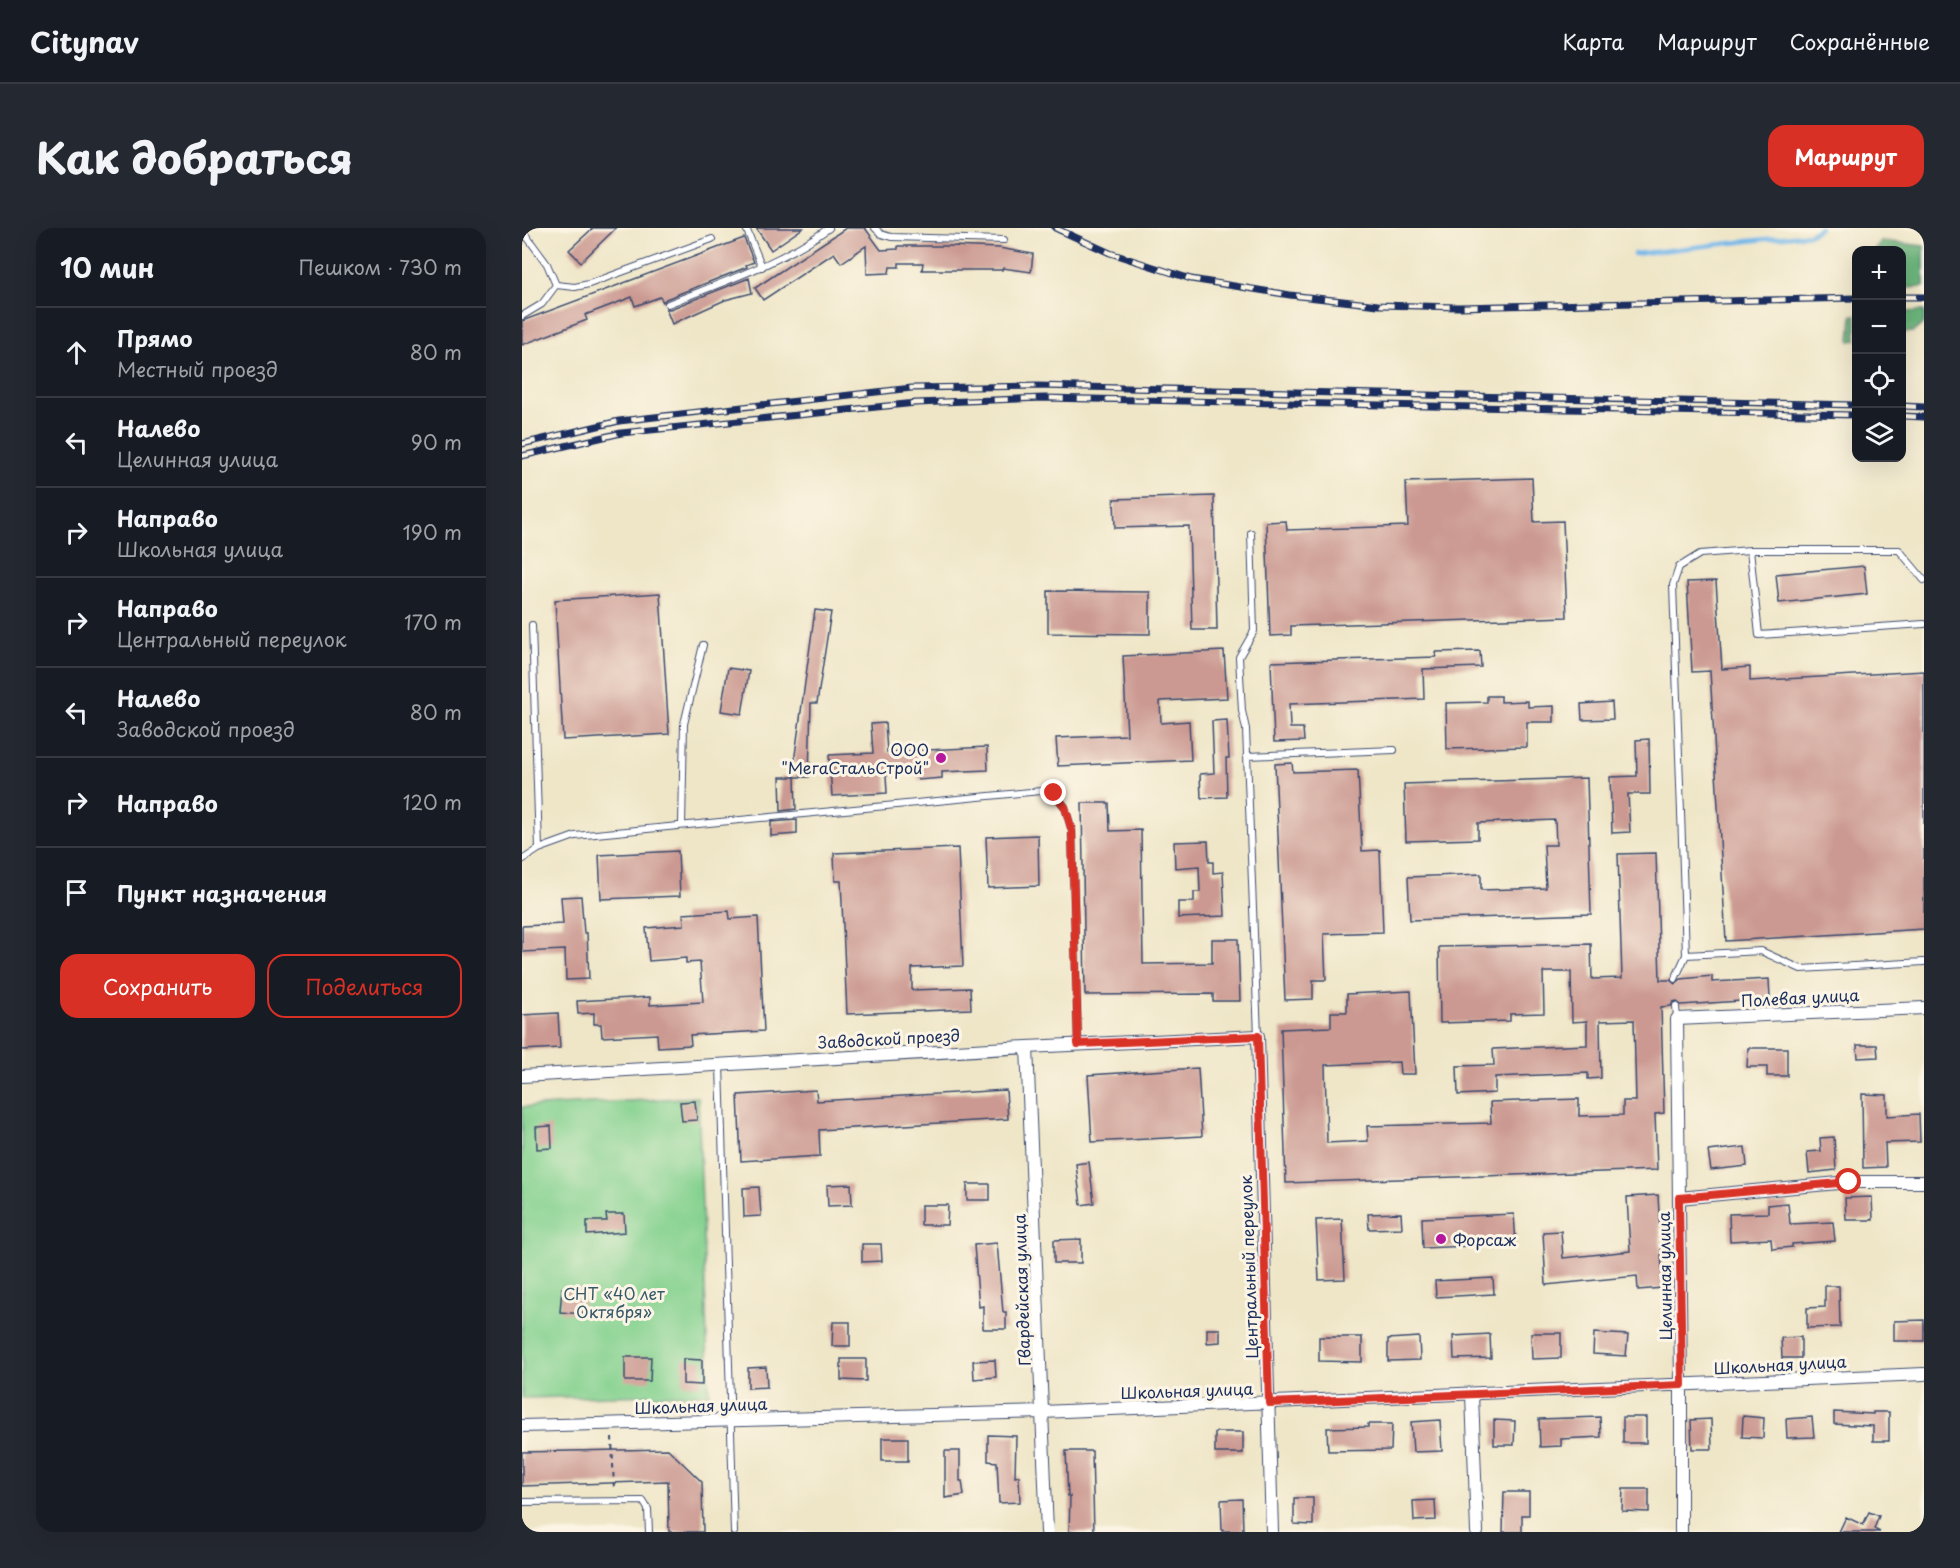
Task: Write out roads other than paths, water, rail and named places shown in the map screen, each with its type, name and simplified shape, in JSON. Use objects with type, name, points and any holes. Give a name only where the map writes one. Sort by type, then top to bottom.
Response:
[{"type":"street","name":"Полевая улица","points":[[1677,1019],[1924,1008]]},
{"type":"street","name":"Целинная улица","points":[[1677,1019],[1682,1385],[1681,1532]]},
{"type":"street","name":"Заводской проезд","points":[[522,1076],[1258,1036]]},
{"type":"street","name":"Центральный переулок","points":[[1258,1036],[1272,1532]]},
{"type":"street","name":"Гвардейская улица","points":[[1027,1047],[1047,1532]]},
{"type":"street","points":[[1679,1198],[1849,1182],[1924,1182]]},
{"type":"street","name":"Школьная улица","points":[[522,1426],[1042,1412],[1924,1374]]},
{"type":"street","points":[[1472,1395],[1477,1532]]},
{"type":"lane","points":[[746,228],[762,267]]},
{"type":"lane","points":[[668,304],[762,267],[829,228]]},
{"type":"lane","points":[[875,228],[881,234],[891,237],[1004,240]]},
{"type":"lane","points":[[522,230],[548,264],[556,285]]},
{"type":"lane","points":[[556,285],[575,287],[590,284],[712,239]]},
{"type":"lane","points":[[522,316],[542,304],[556,285]]},
{"type":"lane","points":[[1251,533],[1254,631],[1239,657],[1242,711],[1246,729],[1258,1036]]},
{"type":"lane","points":[[1750,550],[1759,635],[1924,624]]},
{"type":"lane","points":[[1675,979],[1686,955],[1672,585],[1679,567],[1700,554],[1750,550],[1899,550],[1924,580]]},
{"type":"lane","points":[[532,625],[539,849]]},
{"type":"lane","points":[[682,825],[684,724],[704,645]]},
{"type":"lane","points":[[1247,756],[1394,750]]},
{"type":"lane","points":[[522,860],[539,849],[575,836],[1041,791],[1054,793],[1065,807],[1072,831],[1078,1044]]},
{"type":"lane","points":[[1686,955],[1761,951],[1801,969],[1924,962]]},
{"type":"lane","points":[[1676,1006],[1677,1019]]},
{"type":"lane","points":[[720,1064],[734,1532]]},
{"type":"lane","points":[[522,1502],[643,1501],[648,1509],[649,1532]]},
{"type":"waterway","points":[[1634,254],[1810,234],[1820,228]]},
{"type":"railway","points":[[1055,228],[1110,253],[1191,279],[1290,295],[1378,305],[1459,307],[1852,298]]},
{"type":"railway","points":[[1906,297],[1924,297]]},
{"type":"railway","points":[[522,444],[619,421],[912,388],[1037,386],[1852,405]]},
{"type":"railway","points":[[522,456],[621,433],[916,403],[1044,398],[1852,415]]},
{"type":"railway","points":[[1906,406],[1924,407]]},
{"type":"railway","points":[[1906,416],[1924,417]]},
{"type":"place","name":"ООО \"МегаСтальСтрой\"","points":[[941,758]]},
{"type":"place","name":"Форсаж","points":[[1441,1239]]},
{"type":"park label","name":"СНТ «40 лет Октября»","points":[[614,1302]]}]
